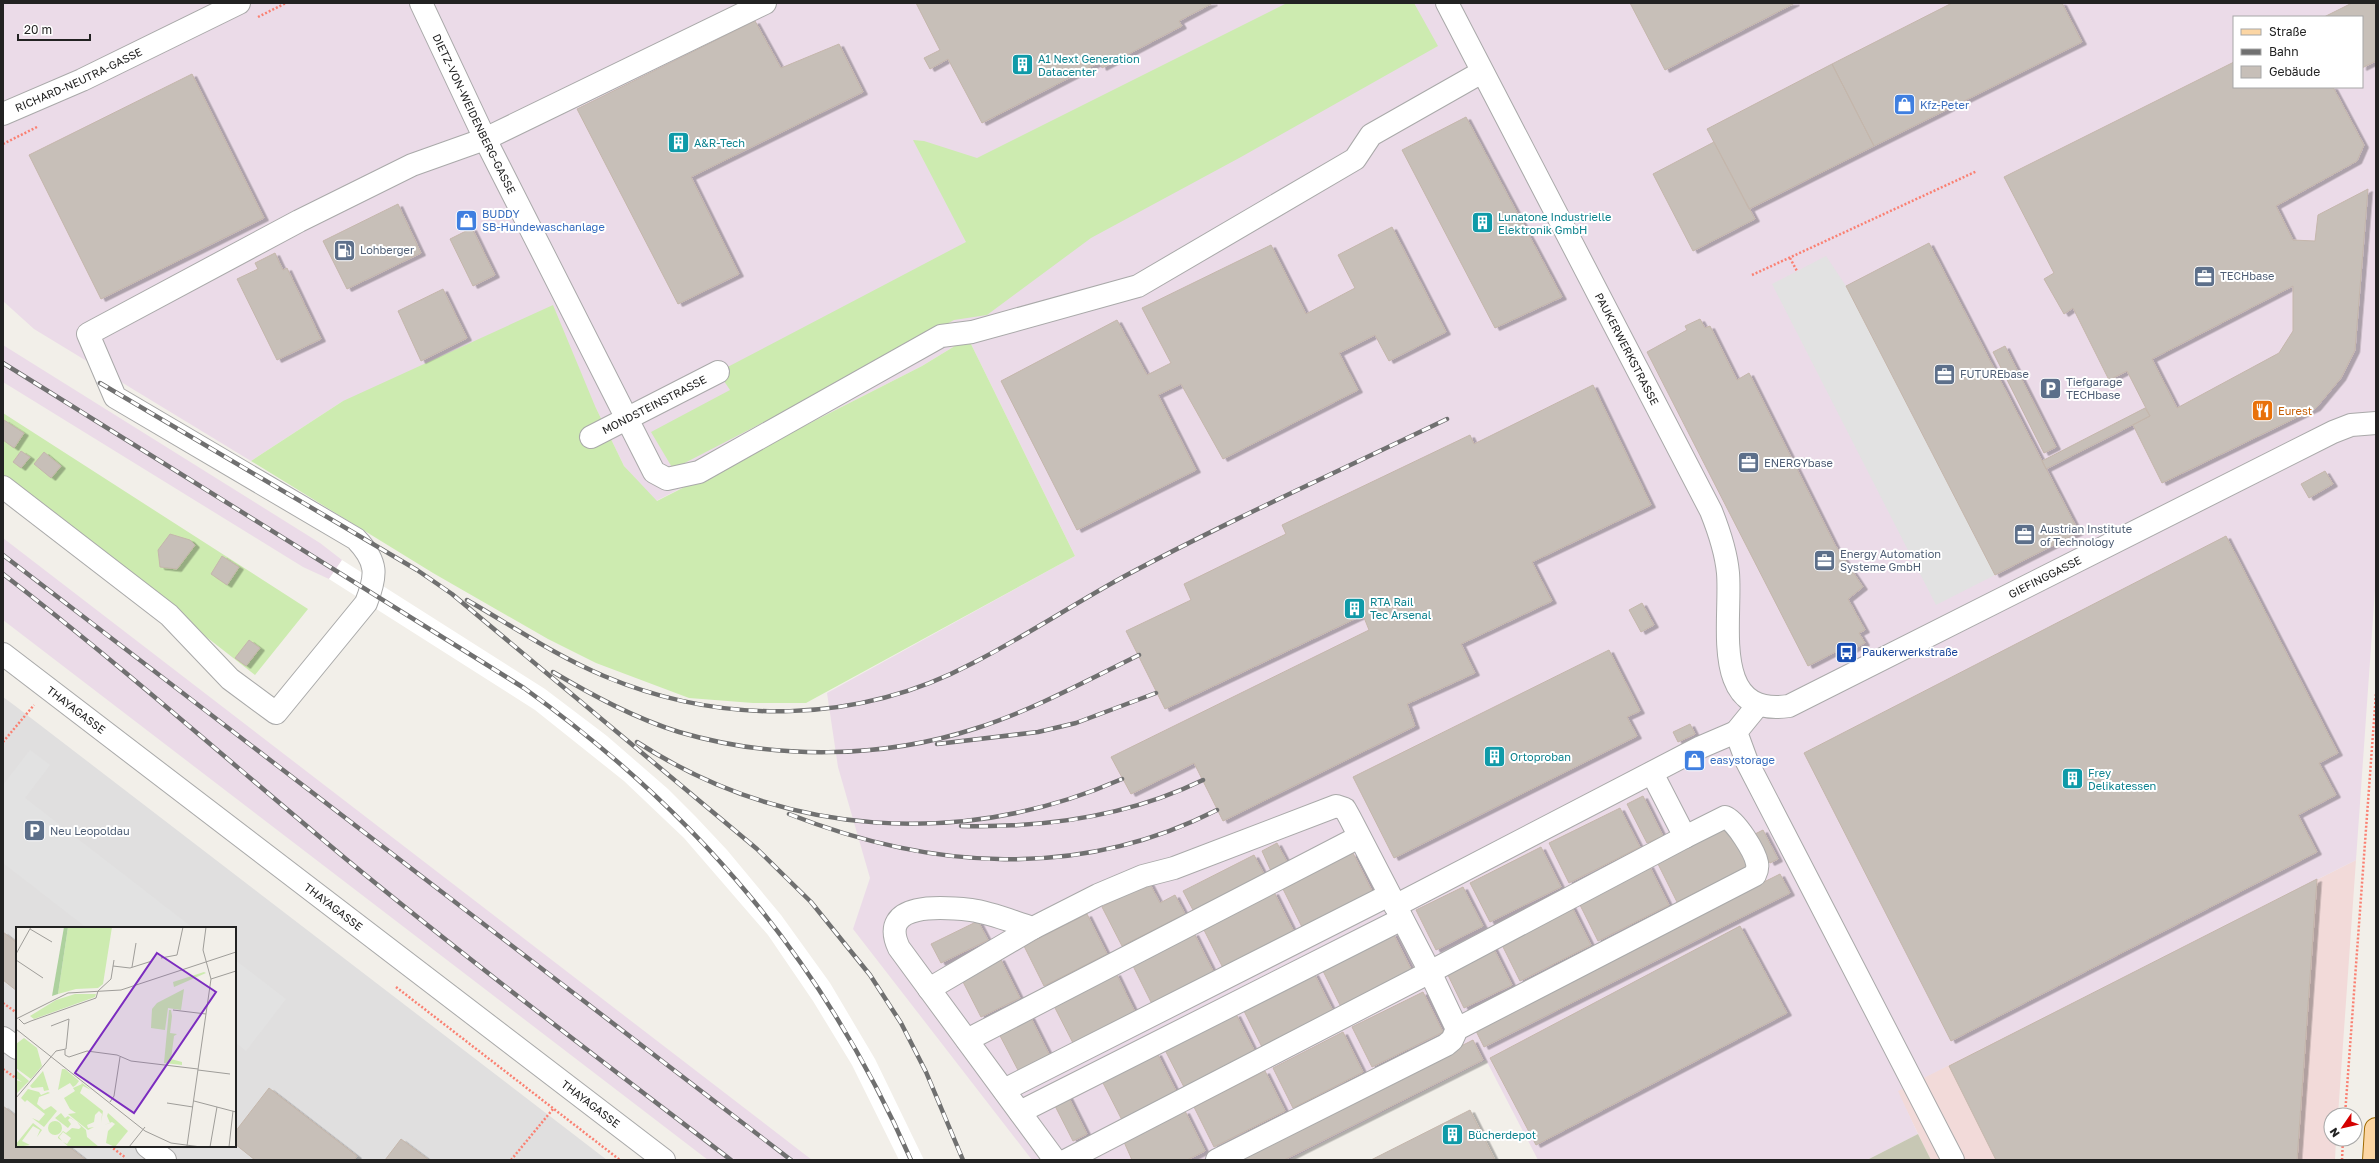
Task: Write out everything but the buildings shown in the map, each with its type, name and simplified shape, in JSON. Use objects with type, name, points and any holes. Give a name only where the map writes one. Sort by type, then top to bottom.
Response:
[{"type":"main road","points":[[2374,1160],[2376,1129]]},
{"type":"street","name":"RICHARD-NEUTRA-GASSE","points":[[3,114],[82,80],[239,3]]},
{"type":"street","name":"DIETZ-VON-WEIDENBERG-GASSE","points":[[421,3],[484,139],[628,417],[654,472],[667,479],[699,472],[940,336],[972,332],[1138,286],[1355,159],[1371,135],[1482,72]]},
{"type":"street","points":[[3,487],[169,615],[230,679],[276,713],[366,603],[375,581],[373,567],[366,550],[356,539],[115,397],[88,334],[299,221],[412,165],[484,139],[765,3]]},
{"type":"street","name":"PAUKERWERKSTRASSE","points":[[1447,3],[1711,511],[1726,554],[1728,573],[1728,644],[1732,672],[1741,692],[1758,705]]},
{"type":"street","name":"MONDSTEINSTRASSE","points":[[591,437],[718,372]]},
{"type":"street","name":"GIEFINGGASSE","points":[[1758,705],[1769,707],[1789,706],[2333,432],[2351,425],[2376,423]]},
{"type":"street","name":"THAYAGASSE","points":[[3,654],[664,1160]]},
{"type":"street","points":[[1020,1112],[1395,907],[1701,747],[1736,732],[1758,705]]},
{"type":"street","points":[[1736,732],[1747,762],[1953,1160]]},
{"type":"street","points":[[1652,773],[1685,837]]},
{"type":"street","points":[[929,989],[1033,928],[1098,895],[1143,876],[1174,868],[1324,808],[1336,806],[1344,809],[1430,972],[1457,1029]]},
{"type":"street","points":[[1067,1160],[1430,972],[1685,837],[1726,817],[1736,824],[1757,862],[1755,875],[1457,1029],[1452,1040],[1446,1045],[1217,1160]]},
{"type":"street","points":[[967,1040],[1359,837]]},
{"type":"street","points":[[1004,1090],[1395,907]]},
{"type":"street","points":[[1033,928],[972,910],[914,909],[902,914],[895,925],[893,935],[899,948],[1055,1160]]},
{"type":"street","points":[[3,1038],[16,1047]]},
{"type":"path","points":[[1752,275],[1977,171]]},
{"type":"path","points":[[1790,258],[1797,271]]},
{"type":"path","points":[[3,742],[47,688]]},
{"type":"path","points":[[2346,1107],[2376,693]]},
{"type":"path","points":[[3,1003],[16,1012]]},
{"type":"path","points":[[3,1069],[16,1078]]},
{"type":"path","points":[[511,1160],[553,1108]]},
{"type":"path","points":[[111,1147],[128,1160]]},
{"type":"path","points":[[2342,1160],[2343,1147]]},
{"type":"shaded area","points":[[3,3],[2376,3],[2376,576],[2356,860],[1898,1091],[1918,1134],[1867,1160],[1538,1160],[1486,1060],[1288,1160],[1032,1160],[853,929],[870,878],[838,767],[827,693],[1075,556],[968,338],[922,366],[656,501],[624,466],[595,406],[343,401],[251,461],[34,329],[3,301]]},
{"type":"shaded area","points":[[1826,256],[1846,286],[1995,575],[1936,605],[1772,284]]},
{"type":"shaded area","points":[[3,345],[320,543],[342,560],[329,579],[303,567],[3,382]]},
{"type":"shaded area","points":[[3,538],[812,1160],[708,1160],[3,620]]},
{"type":"shaded area","points":[[3,697],[14,705],[607,1160],[3,1160]]},
{"type":"shaded area","name":"Neu Leopoldau","points":[[30,750],[50,765],[25,798],[192,927],[86,927],[3,863],[3,785]]},
{"type":"shaded area","points":[[2356,860],[2339,1107],[2323,1107],[2323,1147],[2336,1147],[2335,1160],[1931,1160],[1897,1091]]},
{"type":"shaded area","points":[[236,961],[286,999],[246,1051],[236,1043]]},
{"type":"shaded area","points":[[1918,1134],[1931,1160],[1867,1160]]},
{"type":"green space","points":[[1287,3],[1414,3],[1438,46],[1241,157],[1091,238],[987,315],[954,320],[874,365],[673,469],[651,432],[730,390],[718,372],[966,242],[913,140],[924,141],[977,158]]},
{"type":"green space","points":[[553,305],[595,406],[624,466],[657,501],[922,366],[968,338],[1075,556],[806,703],[753,703],[689,698],[596,663],[548,639],[433,573],[251,461],[343,401]]},
{"type":"green space","points":[[3,413],[308,609],[255,675],[3,478]]},
{"type":"pier","points":[[342,560],[545,689],[607,736],[668,789],[696,817],[727,850],[781,915],[830,983],[875,1059],[924,1160],[899,1160],[852,1065],[813,1001],[768,935],[684,838],[624,781],[535,710],[329,579]]},
{"type":"railway","points":[[3,363],[524,688],[587,736],[646,787],[700,841],[750,897],[796,957],[838,1020],[877,1088],[911,1160]]},
{"type":"railway","points":[[100,383],[417,570],[452,594],[757,849],[811,902],[870,975],[901,1023],[926,1072],[963,1160]]},
{"type":"railway","points":[[467,600],[534,640],[586,668],[649,692],[696,704],[743,710],[790,711],[837,707],[884,698],[929,683],[973,663],[1011,643],[1123,577],[1163,556],[1243,516],[1447,419]]},
{"type":"railway","points":[[3,555],[791,1160]]},
{"type":"railway","points":[[3,574],[133,679],[393,898],[731,1160]]},
{"type":"railway","points":[[553,672],[614,705],[646,720],[679,732],[752,748],[828,752],[904,746],[977,728],[1039,704],[1139,655]]},
{"type":"railway","points":[[937,744],[1038,732],[1076,723],[1156,693]]},
{"type":"railway","points":[[637,742],[693,774],[752,798],[813,814],[874,822],[937,823],[999,816],[1061,801],[1122,779]]},
{"type":"railway","points":[[961,826],[1023,825],[1085,818],[1145,803],[1174,793],[1203,780]]},
{"type":"railway","points":[[789,814],[842,833],[896,847],[950,856],[1004,859],[1058,857],[1112,848],[1165,833],[1217,810]]},
{"type":"place","name":"A1 Next Generation Datacenter","points":[[1023,65]]},
{"type":"place","name":"Kfz-Peter","points":[[1905,105]]},
{"type":"place","name":"A&R-Tech","points":[[678,143]]},
{"type":"place","name":"BUDDY SB-Hundewaschanlage","points":[[466,220]]},
{"type":"place","name":"Lunatone Industrielle Elektronik GmbH","points":[[1482,223]]},
{"type":"place","name":"Lohberger","points":[[344,250]]},
{"type":"place","name":"TECHbase","points":[[2205,276]]},
{"type":"place","name":"FUTUREbase","points":[[1944,374]]},
{"type":"place","name":"Tiefgarage TECHbase","points":[[2050,388]]},
{"type":"place","name":"Eurest","points":[[2263,411]]},
{"type":"place","name":"ENERGYbase","points":[[1749,463]]},
{"type":"place","name":"Austrian Institute of Technology","points":[[2025,535]]},
{"type":"place","name":"Energy Automation Systeme GmbH","points":[[1824,560]]},
{"type":"place","name":"RTA Rail Tec Arsenal","points":[[1355,608]]},
{"type":"place","name":"Paukerwerkstraße","points":[[1847,652]]},
{"type":"place","name":"Ortoproban","points":[[1495,757]]},
{"type":"place","name":"easystorage","points":[[1695,760]]},
{"type":"place","name":"Frey Delikatessen","points":[[2072,779]]},
{"type":"place","name":"Neu Leopoldau","points":[[35,831]]},
{"type":"place","name":"Bücherdepot","points":[[1452,1135]]}]
